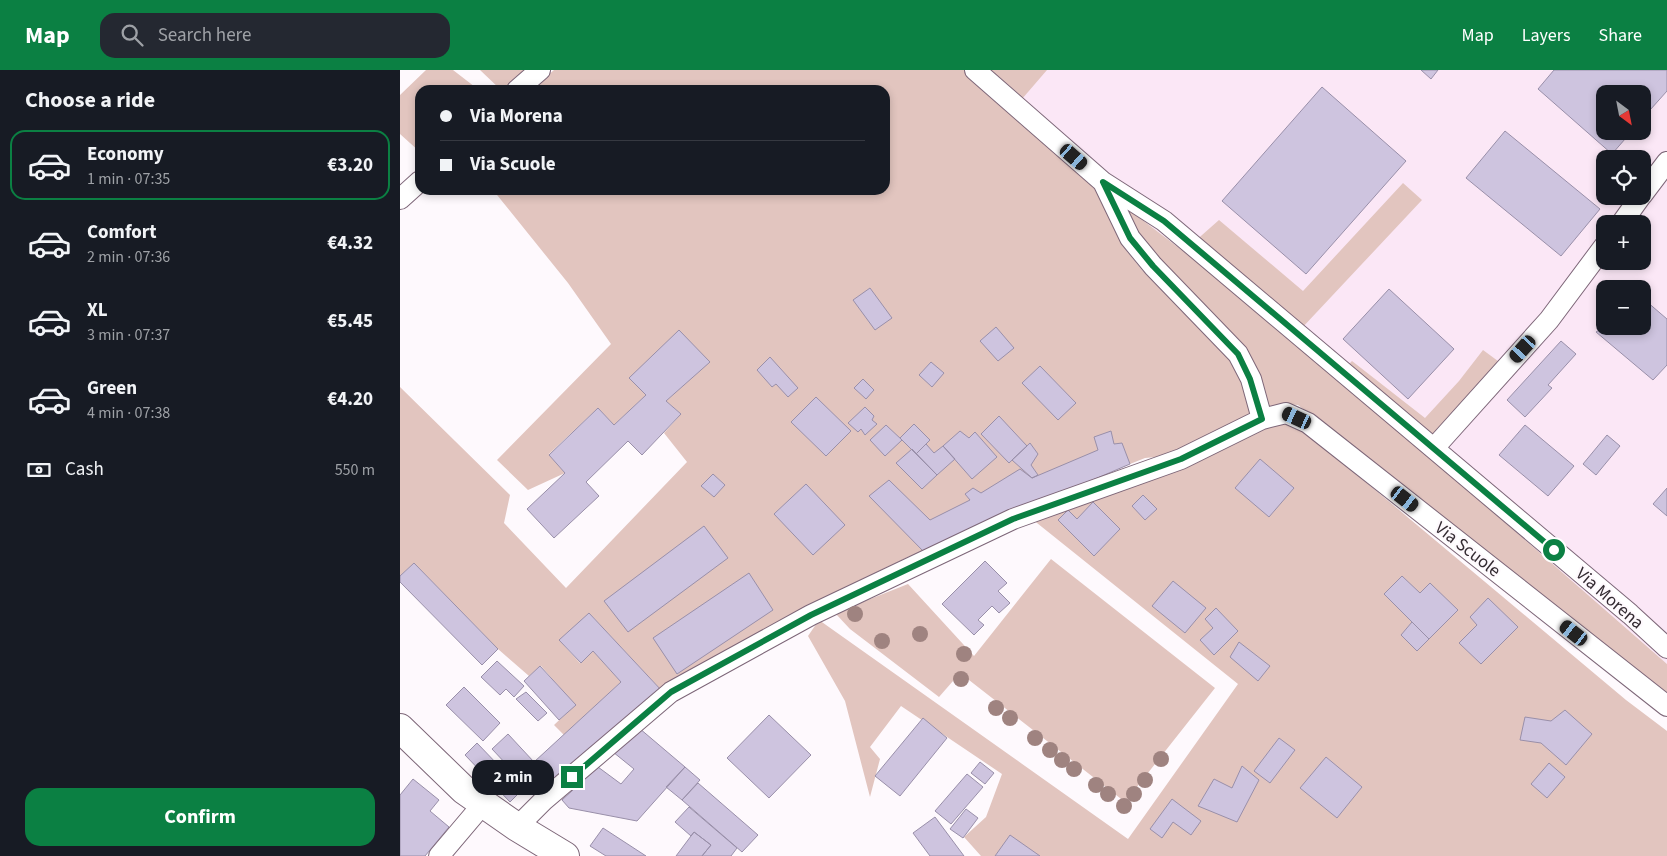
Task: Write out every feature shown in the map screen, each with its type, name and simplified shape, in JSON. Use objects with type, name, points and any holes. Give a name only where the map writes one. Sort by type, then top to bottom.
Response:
[{"type":"main road","points":[[400,728],[464,790],[517,827],[565,856]]},
{"type":"street","points":[[523,85],[540,70]]},
{"type":"street","name":"Via Morena","points":[[975,70],[1103,182],[1164,221],[1434,448],[1667,648]]},
{"type":"street","points":[[1651,183],[1667,162]]},
{"type":"street","points":[[1103,182],[1130,238],[1153,266],[1238,354],[1250,379],[1262,419]]},
{"type":"street","points":[[400,199],[415,185]]},
{"type":"street","points":[[1434,448],[1549,320],[1596,257]]},
{"type":"street","name":"Via Scuole","points":[[517,827],[543,801],[671,692],[811,615],[1013,519],[1181,459],[1262,419],[1286,412],[1308,423],[1667,706]]},
{"type":"street","points":[[439,856],[483,804]]},
{"type":"shaded area","points":[[426,70],[453,70],[472,85],[415,85],[415,148],[400,134],[400,95]]},
{"type":"shaded area","points":[[480,70],[528,70],[509,85],[496,85]]},
{"type":"shaded area","points":[[554,70],[964,70],[1101,189],[1112,222],[1126,250],[1142,270],[1228,358],[1245,383],[1251,415],[1167,456],[1145,458],[908,557],[823,598],[662,691],[589,613],[560,641],[580,663],[593,651],[621,682],[564,735],[554,725],[575,705],[541,666],[529,676],[498,649],[414,563],[400,576],[400,387],[510,495],[504,523],[566,588],[687,462],[664,433],[681,414],[666,401],[709,362],[630,378],[646,395],[614,425],[598,408],[549,454],[565,473],[528,490],[497,460],[611,344],[568,283],[497,195],[890,195],[890,85],[537,85]]},
{"type":"shaded area","points":[[965,70],[1667,70],[1667,664],[1271,318],[1102,189]]},
{"type":"shaded area","points":[[989,70],[1047,70],[1022,99]]},
{"type":"shaded area","points":[[1403,183],[1422,200],[1301,329],[1193,243],[1219,220],[1303,291]]},
{"type":"shaded area","points":[[1115,199],[1272,319],[1667,664],[1667,700],[1298,405],[1286,404],[1265,408],[1248,360],[1152,260]]},
{"type":"shaded area","points":[[1483,350],[1502,364],[1433,442],[1345,368],[1352,361],[1425,418],[1459,381]]},
{"type":"shaded area","points":[[1294,422],[1626,700],[1667,731],[1667,856],[981,856],[964,837],[986,817],[1002,774],[901,706],[870,747],[880,759],[870,797],[845,701],[808,636],[819,620],[1128,839],[1238,684],[1032,519],[1257,425]]},
{"type":"shaded area","points":[[1051,559],[1215,688],[1125,802],[960,673],[939,697],[850,629],[835,613],[908,584],[974,656]]},
{"type":"building","points":[[1421,70],[1438,70],[1431,79]]},
{"type":"building","points":[[1554,70],[1667,70],[1667,91],[1651,109],[1651,85],[1596,85],[1596,140],[1538,89]]},
{"type":"building","points":[[1322,87],[1406,161],[1306,274],[1222,201]]},
{"type":"building","points":[[1505,131],[1600,209],[1561,256],[1466,178]]},
{"type":"building","points":[[1596,140],[1624,140],[1615,150],[1607,150]]},
{"type":"building","points":[[870,288],[892,318],[875,330],[853,300]]},
{"type":"building","points":[[1389,289],[1454,349],[1408,399],[1343,339]]},
{"type":"building","points":[[1651,305],[1667,319],[1667,365],[1653,380],[1600,335],[1651,335]]},
{"type":"building","points":[[996,327],[1014,348],[998,361],[980,341]]},
{"type":"building","points":[[679,330],[710,362],[666,401],[681,414],[642,455],[628,441],[586,482],[599,496],[554,538],[527,509],[565,473],[549,455],[598,408],[614,425],[646,395],[629,378]]},
{"type":"building","points":[[1561,341],[1576,354],[1548,385],[1552,388],[1525,417],[1507,400]]},
{"type":"building","points":[[770,357],[798,388],[788,397],[776,384],[772,387],[757,370]]},
{"type":"building","points":[[931,362],[944,373],[932,387],[919,375]]},
{"type":"building","points":[[1040,366],[1076,403],[1058,420],[1022,383]]},
{"type":"building","points":[[863,379],[874,390],[866,399],[854,388]]},
{"type":"building","points":[[816,397],[851,431],[826,456],[791,422]]},
{"type":"building","points":[[865,407],[874,416],[872,420],[877,424],[865,435],[861,429],[858,432],[848,423]]},
{"type":"building","points":[[999,416],[1027,446],[1009,463],[981,434]]},
{"type":"building","points":[[914,424],[930,440],[916,454],[900,438]]},
{"type":"building","points":[[886,425],[902,440],[885,456],[870,440]]},
{"type":"building","points":[[1525,425],[1574,466],[1548,496],[1499,455]]},
{"type":"building","points":[[960,431],[969,438],[975,432],[997,457],[972,479],[943,446]]},
{"type":"building","points":[[1111,431],[1114,444],[1122,443],[1130,464],[924,552],[869,496],[889,480],[930,520],[970,500],[965,494],[973,488],[981,493],[1020,469],[1032,478],[1098,450],[1094,437]]},
{"type":"building","points":[[1607,435],[1620,446],[1596,475],[1583,464]]},
{"type":"building","points":[[1030,443],[1038,454],[1031,465],[1038,475],[1032,478],[1012,460]]},
{"type":"building","points":[[926,444],[934,453],[943,446],[955,459],[937,475],[916,454]]},
{"type":"building","points":[[912,449],[937,475],[922,489],[896,463]]},
{"type":"building","points":[[1260,459],[1294,488],[1269,517],[1235,488]]},
{"type":"building","points":[[713,474],[725,485],[714,497],[701,486]]},
{"type":"building","points":[[806,484],[845,525],[813,555],[774,514]]},
{"type":"building","points":[[1667,488],[1667,516],[1653,504]]},
{"type":"building","points":[[1143,495],[1157,509],[1145,520],[1132,506]]},
{"type":"building","points":[[1093,502],[1120,529],[1094,556],[1058,520],[1068,510],[1077,519]]},
{"type":"building","points":[[704,526],[728,558],[628,632],[604,601]]},
{"type":"building","points":[[985,561],[1007,583],[998,591],[1010,603],[999,613],[992,606],[978,620],[984,625],[974,635],[942,604]]},
{"type":"building","points":[[414,563],[498,649],[482,665],[400,582],[400,576]]},
{"type":"building","points":[[749,573],[773,610],[677,674],[653,638]]},
{"type":"building","points":[[1402,576],[1420,593],[1430,583],[1458,610],[1429,639],[1384,594]]},
{"type":"building","points":[[1173,581],[1206,608],[1185,633],[1152,606]]},
{"type":"building","points":[[1488,598],[1518,627],[1481,664],[1459,643],[1477,625],[1470,617]]},
{"type":"building","points":[[1216,608],[1238,631],[1214,655],[1200,640],[1213,628],[1205,619]]},
{"type":"building","points":[[589,613],[662,691],[539,799],[492,749],[508,734],[534,762],[621,682],[593,651],[581,663],[559,640]]},
{"type":"building","points":[[1412,622],[1429,639],[1417,651],[1401,635]]},
{"type":"building","points":[[1239,642],[1270,666],[1258,681],[1230,657]]},
{"type":"building","points":[[497,661],[524,686],[514,697],[506,689],[500,695],[481,677]]},
{"type":"building","points":[[540,666],[576,705],[559,720],[524,681]]},
{"type":"building","points":[[464,687],[500,723],[483,741],[446,705]]},
{"type":"building","points":[[526,692],[547,713],[538,721],[516,699]]},
{"type":"building","points":[[1565,710],[1592,734],[1566,765],[1541,743],[1520,740],[1525,717],[1551,721]]},
{"type":"building","points":[[769,715],[811,755],[769,798],[727,758]]},
{"type":"building","points":[[923,718],[947,738],[900,796],[875,776]]},
{"type":"building","points":[[639,728],[685,767],[637,821],[569,808],[562,800],[598,767],[621,784],[634,769],[613,752]]},
{"type":"building","points":[[1279,738],[1295,750],[1270,783],[1254,771]]},
{"type":"building","points":[[477,743],[522,790],[510,802],[465,755]]},
{"type":"building","points":[[1326,757],[1362,787],[1337,818],[1300,788]]},
{"type":"building","points":[[980,762],[994,773],[985,784],[971,773]]},
{"type":"building","points":[[1549,763],[1565,777],[1547,798],[1531,784]]},
{"type":"building","points":[[1242,766],[1259,780],[1237,822],[1198,806],[1214,779],[1232,788]]},
{"type":"building","points":[[685,767],[700,780],[682,800],[666,787]]},
{"type":"building","points":[[967,774],[983,787],[951,824],[935,811]]},
{"type":"building","points":[[413,779],[439,800],[430,811],[449,827],[425,856],[400,856],[400,795]]},
{"type":"building","points":[[698,783],[758,835],[742,852],[682,800]]},
{"type":"building","points":[[1172,799],[1201,821],[1191,835],[1173,822],[1162,838],[1150,829]]},
{"type":"building","points":[[689,807],[737,848],[731,856],[702,856],[711,845],[694,832],[691,836],[675,822]]},
{"type":"building","points":[[966,809],[978,818],[963,838],[950,829]]},
{"type":"building","points":[[935,817],[964,856],[930,856],[913,833]]},
{"type":"building","points":[[603,828],[646,856],[606,856],[590,846]]},
{"type":"building","points":[[694,832],[711,845],[702,856],[676,856]]},
{"type":"building","points":[[1010,835],[1040,856],[995,856]]},
{"type":"route","points":[[572,777],[671,692],[811,615],[1013,519],[1181,459],[1262,419],[1250,379],[1238,354],[1153,266],[1130,238],[1103,182],[1164,221],[1554,550]]}]
